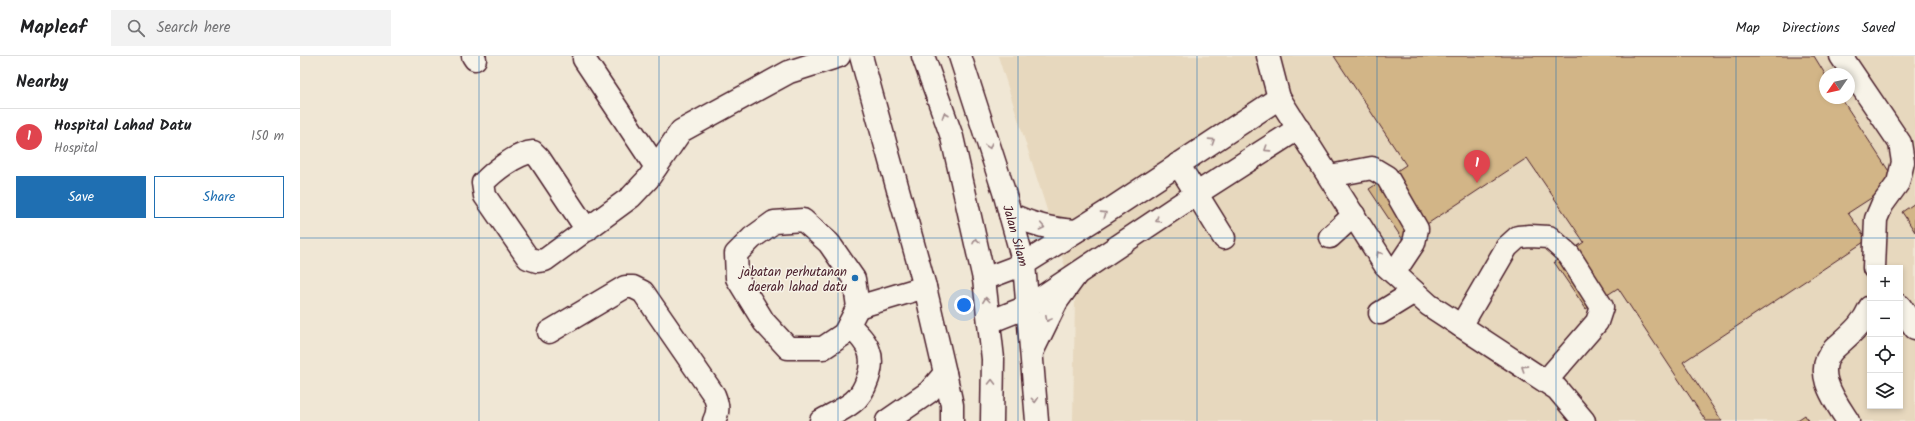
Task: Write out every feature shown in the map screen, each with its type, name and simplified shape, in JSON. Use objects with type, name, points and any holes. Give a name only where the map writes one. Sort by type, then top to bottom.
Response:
[{"type":"main road","points":[[587,230],[539,158],[533,152],[525,152],[492,174],[483,183],[485,196],[528,258],[537,261],[546,260],[587,230],[631,197],[648,179],[681,131],[789,72],[839,56]]},
{"type":"main road","points":[[861,56],[924,287],[952,405],[952,421]]},
{"type":"main road","points":[[924,56],[952,136],[984,279],[993,359],[992,421]]},
{"type":"main road","name":"Jalan Silam","points":[[960,56],[1010,214],[1024,264],[1037,421]]},
{"type":"main road","points":[[1268,56],[1279,98],[1300,128],[1386,265],[1429,305],[1557,389],[1584,421]]},
{"type":"main road","points":[[1841,56],[1900,143],[1903,162],[1898,183],[1882,205],[1876,219],[1874,265]]},
{"type":"main road","points":[[584,59],[656,167]]},
{"type":"main road","points":[[984,279],[1024,264],[1279,98]]},
{"type":"main road","points":[[989,322],[1027,307],[1196,194],[1300,128]]},
{"type":"main road","points":[[1178,164],[1224,238]]},
{"type":"main road","points":[[1330,176],[1372,168],[1387,177],[1417,229],[1414,243],[1394,273]]},
{"type":"main road","points":[[1010,214],[1032,224],[1057,230],[1076,231]]},
{"type":"main road","points":[[1330,237],[1354,215]]},
{"type":"main road","points":[[821,421],[854,402],[866,386],[869,371],[870,352],[861,338],[853,316],[854,279],[829,242],[803,220],[774,222],[752,238],[736,254],[737,278],[764,322],[788,348],[823,348],[844,334],[853,316],[924,287]]},
{"type":"main road","points":[[1461,326],[1507,247],[1518,237],[1549,237],[1569,255],[1602,307],[1597,322],[1546,382]]},
{"type":"main road","points":[[1032,352],[1058,301],[1076,275]]},
{"type":"main road","points":[[549,332],[613,292],[625,287],[634,287],[643,292],[714,395],[718,405],[718,414],[714,421]]},
{"type":"main road","points":[[1380,313],[1414,292]]},
{"type":"main road","points":[[1903,310],[1915,328]]},
{"type":"main road","points":[[1848,421],[1835,401],[1826,382],[1824,365],[1833,350],[1856,331],[1867,314]]},
{"type":"main road","points":[[887,421],[929,392],[945,373]]},
{"type":"shaded area","points":[[998,56],[1915,56],[1915,421],[1073,421],[1075,298]]},
{"type":"building","points":[[1334,56],[1814,56],[1821,68],[1819,68],[1819,104],[1845,104],[1896,182],[1848,213],[1867,240],[1683,362],[1722,421],[1706,421],[1618,288],[1586,309],[1554,262],[1584,242],[1527,158],[1403,240],[1369,189],[1406,165]]},
{"type":"building","points":[[1915,203],[1915,232],[1902,212]]},
{"type":"building","points":[[1805,415],[1808,421],[1796,421]]},
{"type":"place","name":"Hospital Lahad Datu","points":[[1477,183]]},
{"type":"place","name":"jabatan perhutanan daerah lahad datu","points":[[855,278]]}]
